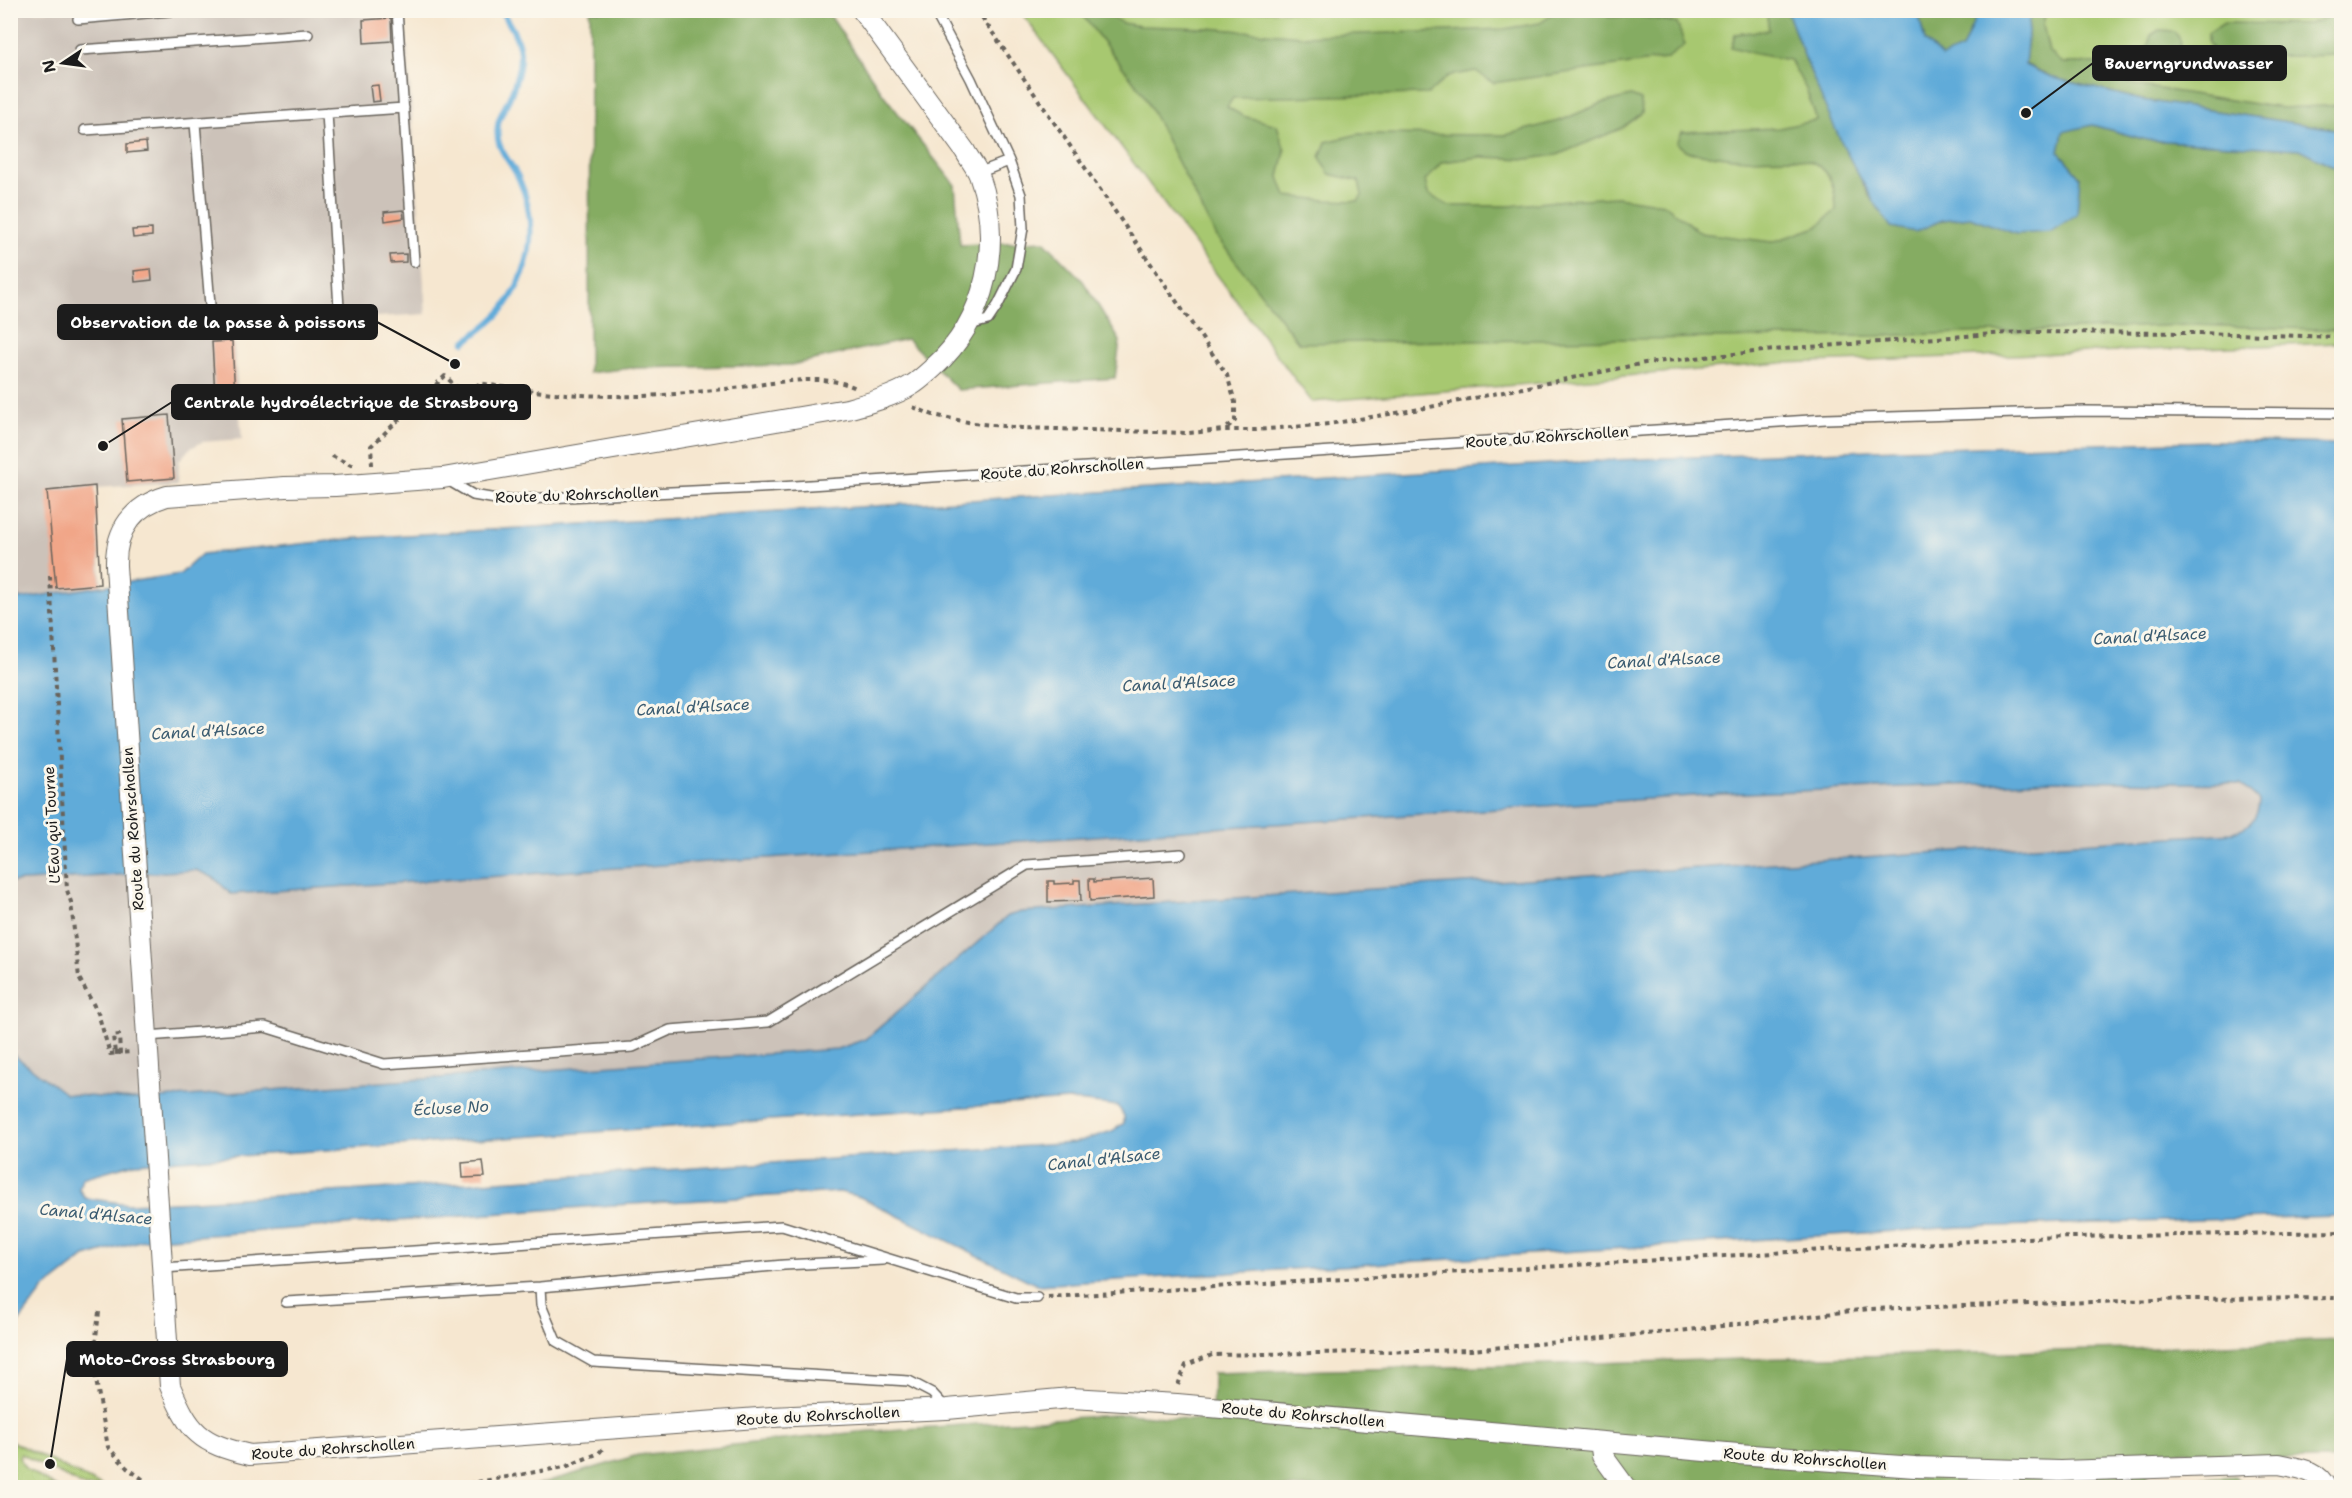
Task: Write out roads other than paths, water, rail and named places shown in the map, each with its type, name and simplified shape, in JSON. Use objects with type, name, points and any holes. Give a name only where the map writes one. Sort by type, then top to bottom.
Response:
[{"type":"street","points":[[444,478],[847,409],[895,394],[914,384],[944,358],[969,325],[985,284],[991,242],[988,209],[978,173],[862,10]]},
{"type":"street","name":"Route du Rohrschollen","points":[[444,478],[370,476],[335,486],[180,494],[152,501],[140,508],[122,530],[117,543],[116,566],[170,1386],[182,1414],[198,1436],[219,1448],[250,1455],[772,1417],[947,1409],[1071,1398],[1177,1404],[1738,1454],[1915,1467],[2060,1471],[2279,1464],[2310,1471],[2324,1482],[2326,1488]]},
{"type":"street","points":[[1600,1442],[1602,1455],[1626,1488]]},
{"type":"lane","points":[[78,18],[181,10]]},
{"type":"lane","points":[[397,10],[414,262]]},
{"type":"lane","points":[[934,10],[971,78],[1009,161],[1021,195],[1023,228],[1016,268],[999,305],[988,320],[969,325]]},
{"type":"lane","points":[[80,50],[308,34]]},
{"type":"lane","points":[[86,130],[404,108]]},
{"type":"lane","points":[[327,113],[339,308]]},
{"type":"lane","points":[[195,123],[211,317]]},
{"type":"lane","points":[[978,173],[1009,161]]},
{"type":"lane","name":"Route du Rohrschollen","points":[[444,478],[473,495],[501,500],[779,487],[1826,419],[2085,411],[2342,413]]},
{"type":"lane","points":[[147,1036],[265,1027],[384,1065],[633,1047],[670,1030],[768,1022],[1027,865],[1181,854]]},
{"type":"lane","points":[[162,1268],[782,1226],[1016,1298],[1037,1298]]},
{"type":"lane","points":[[286,1302],[540,1287],[784,1265],[891,1260]]},
{"type":"lane","points":[[540,1287],[541,1305],[555,1341],[593,1362],[909,1381],[932,1393],[947,1409]]},
{"type":"water","points":[[1787,11],[1918,11],[1925,41],[1942,57],[1962,49],[1977,11],[2030,11],[2025,65],[2054,78],[2142,100],[2341,130],[2341,173],[2333,166],[2299,149],[2147,140],[2092,125],[2063,132],[2059,152],[2080,177],[2077,214],[2050,232],[2016,234],[1970,217],[1942,220],[1915,232],[1891,227],[1845,150]]},
{"type":"water","points":[[2218,441],[2341,444],[2341,1216],[1961,1227],[1037,1285],[860,1197],[840,1192],[598,1206],[143,1240],[85,1257],[44,1289],[11,1332],[10,1052],[65,1094],[133,1100],[837,1049],[866,1039],[1008,916],[1021,912],[2232,833],[2252,822],[2257,813],[2259,801],[2241,784],[2057,781],[1722,794],[231,894],[214,878],[196,870],[11,882],[11,595],[18,595],[19,599],[180,574],[202,554],[359,538],[1613,460],[1898,449]],"holes":[[[1069,1100],[1118,1106],[1124,1116],[1124,1123],[1112,1131],[1074,1143],[194,1201],[128,1204],[85,1198],[79,1189],[82,1178],[135,1163]]]},
{"type":"waterway","points":[[465,342],[506,305],[522,275],[530,244],[529,211],[525,195],[498,141],[498,125],[514,86],[520,63],[520,53],[514,32],[500,10]]},
{"type":"place","name":"Bauerngrundwasser","points":[[2026,113]]},
{"type":"place","name":"Observation de la passe à poissons","points":[[455,364]]},
{"type":"place","name":"Centrale hydroélectrique de Strasbourg","points":[[103,446]]},
{"type":"place","name":"Moto-Cross Strasbourg","points":[[50,1464]]},
{"type":"water label","name":"Canal d'Alsace","points":[[2150,636]]},
{"type":"water label","name":"Canal d'Alsace","points":[[1664,660]]},
{"type":"water label","name":"Canal d'Alsace","points":[[1179,683]]},
{"type":"water label","name":"Canal d'Alsace","points":[[693,707]]},
{"type":"water label","name":"Canal d'Alsace","points":[[208,731]]},
{"type":"water label","name":"Écluse No","points":[[451,1108]]},
{"type":"water label","name":"Canal d'Alsace","points":[[1104,1159]]},
{"type":"water label","name":"Canal d'Alsace","points":[[96,1214]]}]
